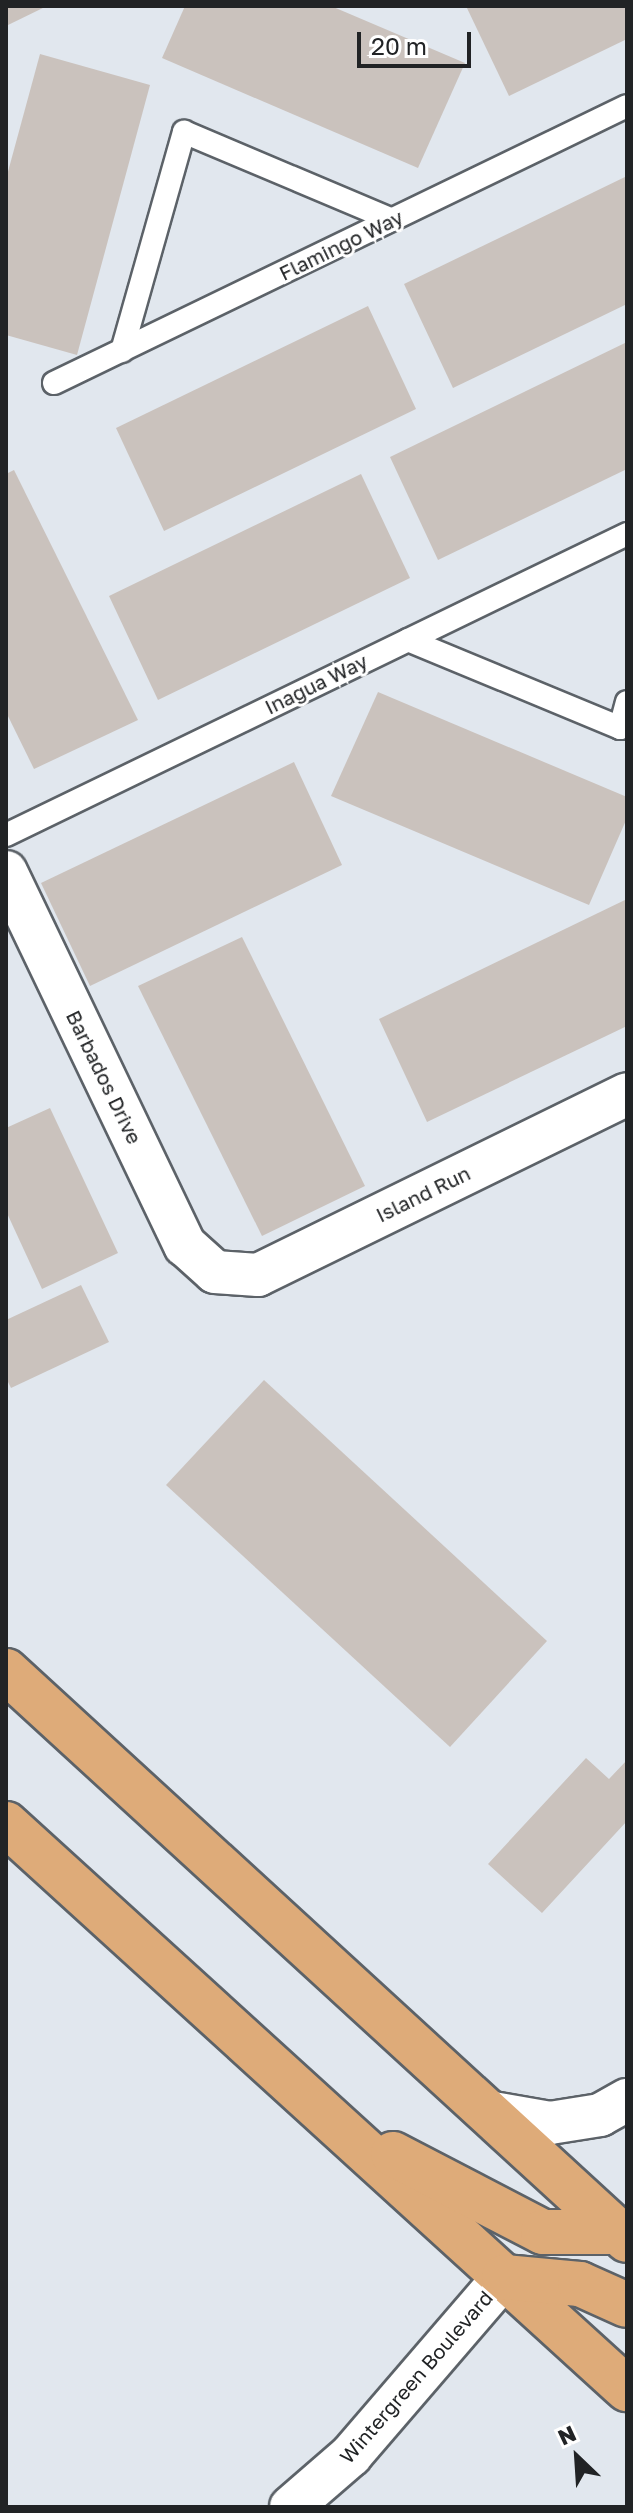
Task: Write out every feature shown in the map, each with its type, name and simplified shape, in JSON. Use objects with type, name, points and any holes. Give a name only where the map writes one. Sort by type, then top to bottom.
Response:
[{"type":"main road","points":[[6,1671],[487,2112],[624,2231]]},
{"type":"main road","points":[[6,1824],[627,2389]]},
{"type":"main road","points":[[337,2125],[543,2232],[624,2231]]},
{"type":"main road","points":[[504,2277],[580,2284],[627,2305]]},
{"type":"street","name":"Barbados Drive","points":[[6,872],[185,1245],[215,1272]]},
{"type":"street","name":"Island Run","points":[[215,1272],[258,1275],[627,1094]]},
{"type":"street","points":[[487,2112],[550,2123],[600,2115],[627,2100]]},
{"type":"street","name":"Wintergreen Boulevard","points":[[291,2507],[351,2455],[504,2277]]},
{"type":"lane","name":"Flamingo Way","points":[[54,383],[627,106]]},
{"type":"lane","points":[[122,351],[184,132],[392,220]]},
{"type":"lane","name":"Inagua Way","points":[[6,835],[627,534]]},
{"type":"lane","points":[[408,640],[620,728],[627,702]]},
{"type":"building","points":[[6,6],[47,6],[6,26]]},
{"type":"building","points":[[185,6],[331,6],[465,63],[418,168],[162,58]]},
{"type":"building","points":[[466,6],[627,6],[627,39],[509,96]]},
{"type":"building","points":[[40,54],[150,85],[77,355],[6,335],[6,179]]},
{"type":"building","points":[[627,176],[627,304],[453,388],[404,284]]},
{"type":"building","points":[[368,306],[416,409],[164,531],[116,428]]},
{"type":"building","points":[[627,342],[627,469],[438,560],[390,457]]},
{"type":"building","points":[[14,470],[138,720],[34,769],[6,712],[6,474]]},
{"type":"building","points":[[361,474],[410,578],[158,700],[109,596]]},
{"type":"building","points":[[378,692],[627,797],[627,818],[589,905],[331,796]]},
{"type":"building","points":[[294,762],[342,865],[90,986],[41,883]]},
{"type":"building","points":[[627,899],[627,1026],[427,1122],[379,1019]]},
{"type":"building","points":[[242,937],[365,1186],[262,1236],[138,986]]},
{"type":"building","points":[[50,1108],[118,1253],[42,1289],[6,1211],[6,1128]]},
{"type":"building","points":[[81,1285],[109,1342],[11,1388],[6,1378],[6,1320]]},
{"type":"building","points":[[264,1380],[547,1641],[450,1747],[166,1485]]},
{"type":"building","points":[[586,1758],[609,1779],[627,1760],[627,1821],[542,1913],[488,1864]]}]
